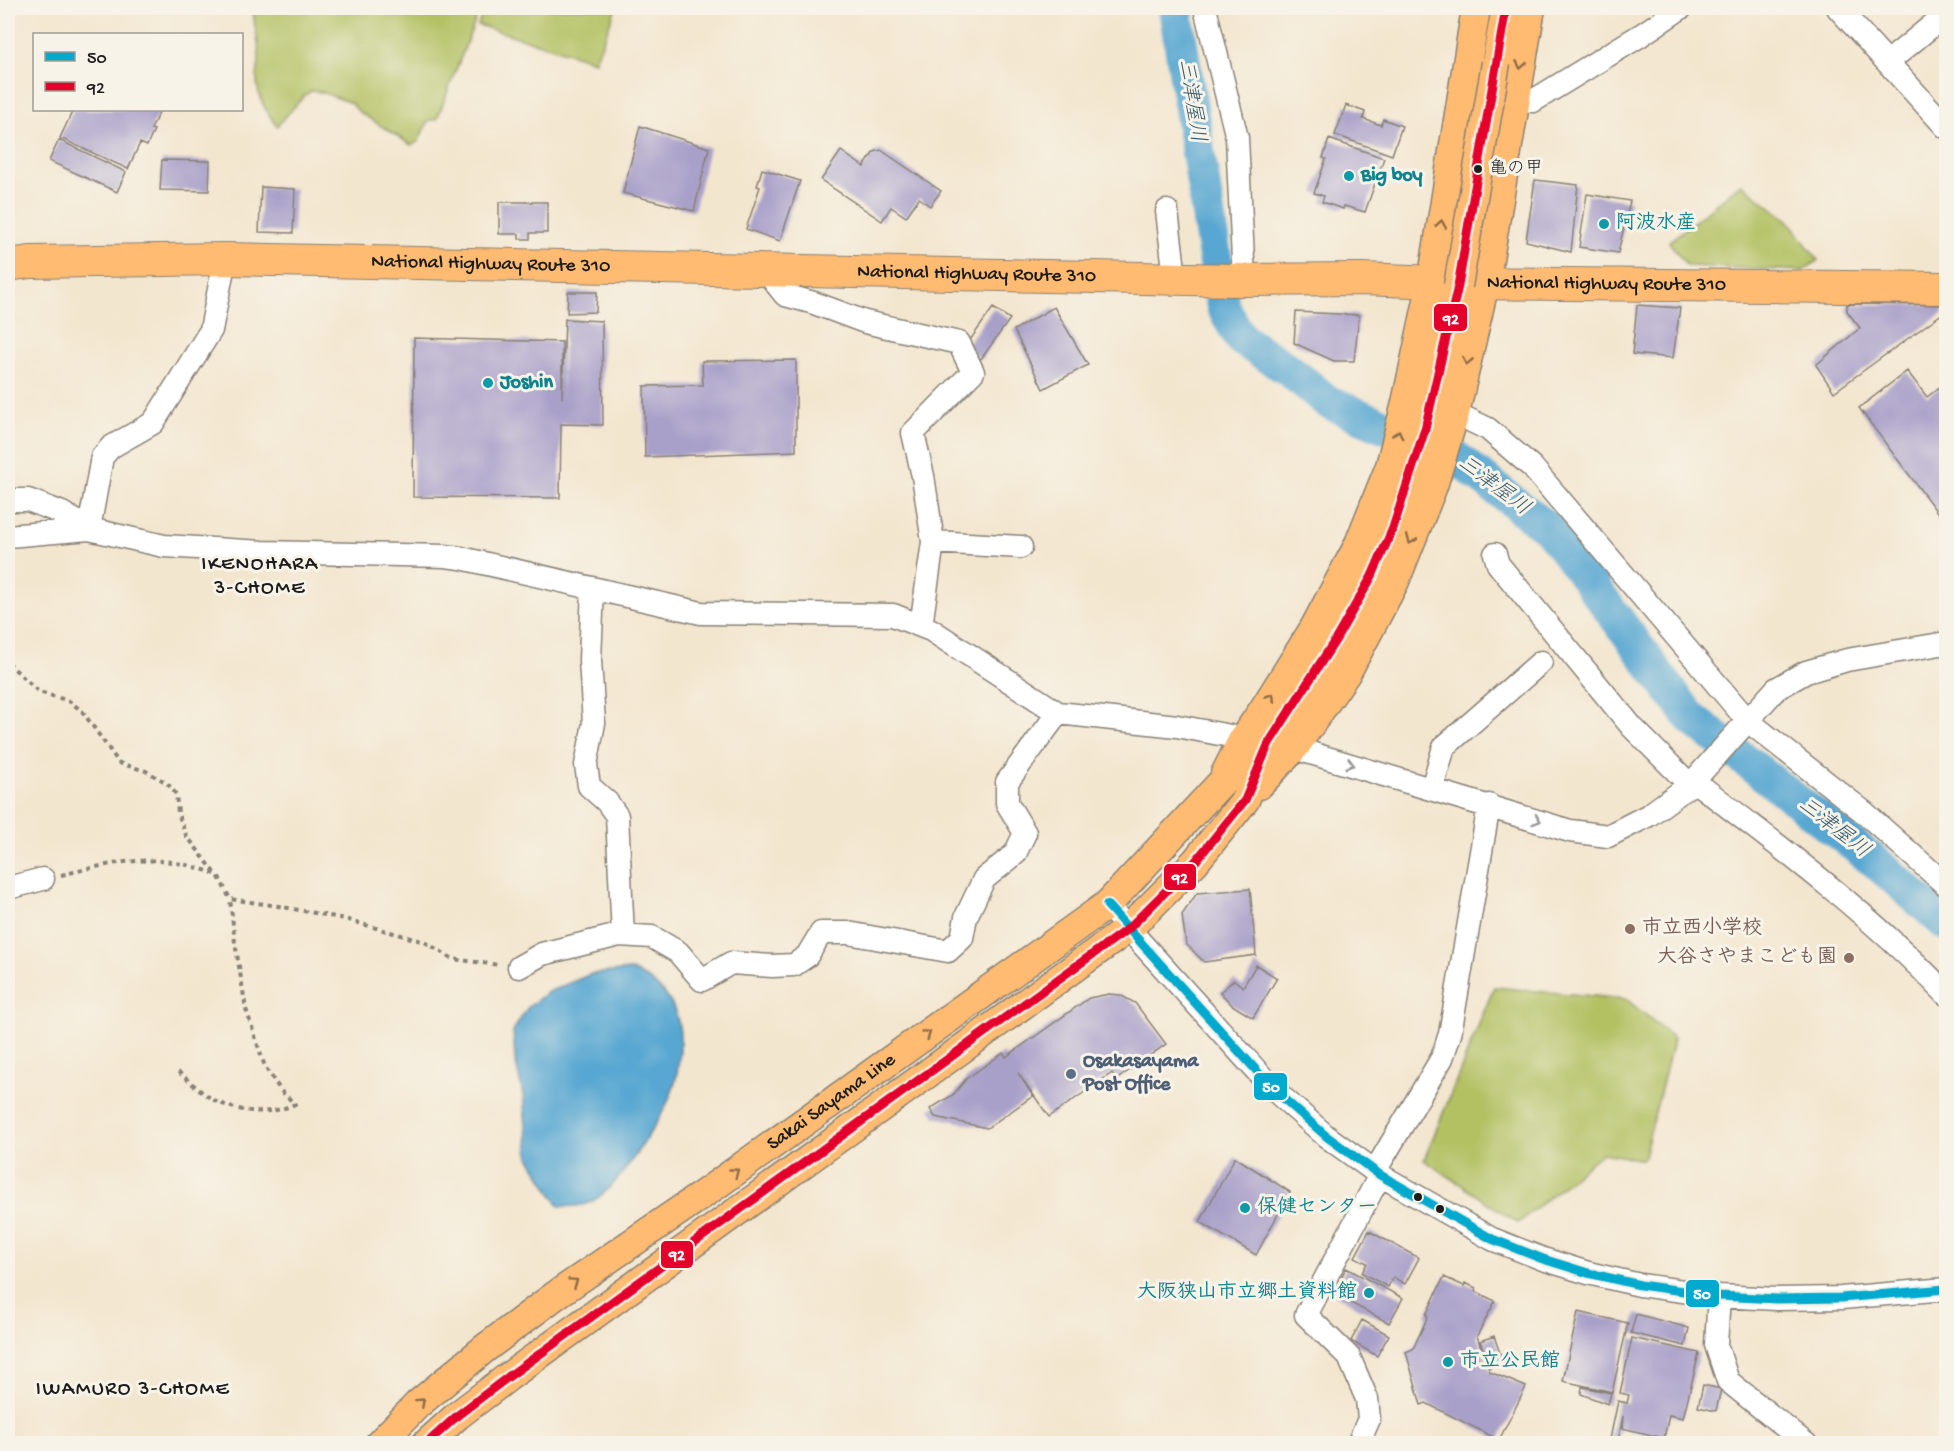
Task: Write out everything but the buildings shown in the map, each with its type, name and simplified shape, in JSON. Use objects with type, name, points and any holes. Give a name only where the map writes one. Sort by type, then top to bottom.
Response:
[{"type":"highway","name":"National Highway Route 310","points":[[8,265],[30,262],[225,259],[1240,280],[1362,279],[1458,284],[1947,288]]},
{"type":"main road","points":[[1268,743],[1347,672],[1395,581],[1433,486],[1454,419],[1458,284],[1476,8]]},
{"type":"main road","points":[[1458,284],[1506,8]]},
{"type":"main road","points":[[1268,743],[1263,710],[1313,630],[1358,546],[1390,466],[1406,403],[1458,284],[1515,99],[1531,8]]},
{"type":"main road","name":"Sakai Sayama Line","points":[[426,1443],[458,1414],[500,1383],[1129,928],[1195,861],[1245,800],[1268,743],[1336,639],[1372,576],[1393,528],[1425,429],[1458,284]]},
{"type":"main road","name":"Sakai Sayama Line","points":[[379,1443],[418,1404],[484,1349],[556,1295],[714,1186],[1107,905],[1221,783],[1268,743]]},
{"type":"street","points":[[1205,8],[1237,138],[1240,280]]},
{"type":"street","points":[[1515,99],[1533,101],[1681,8]]},
{"type":"street","points":[[1838,8],[1947,127]]},
{"type":"street","points":[[1888,62],[1947,14]]},
{"type":"street","points":[[1167,211],[1175,278]]},
{"type":"street","points":[[89,529],[102,457],[111,447],[153,423],[211,330],[225,259]]},
{"type":"street","points":[[765,270],[785,295],[865,322],[959,343],[973,372],[912,433],[923,476],[933,542],[921,626]]},
{"type":"street","points":[[1454,419],[1488,429],[1532,467],[1745,724],[1865,813],[1947,885]]},
{"type":"street","points":[[8,500],[28,500],[54,510],[89,529],[164,546],[262,552],[461,558],[701,613],[893,615],[931,630],[1058,713],[1177,726],[1268,743],[1432,788],[1570,831],[1608,836],[1649,814],[1692,783],[1776,689],[1806,672],[1847,660],[1947,643]]},
{"type":"street","points":[[8,536],[89,529]]},
{"type":"street","points":[[933,542],[1021,547]]},
{"type":"street","points":[[1495,554],[1498,564],[1624,718],[1692,783],[1802,863],[1862,914],[1947,994]]},
{"type":"street","points":[[593,589],[590,660],[594,723],[586,765],[589,786],[617,816],[623,935]]},
{"type":"street","points":[[1432,788],[1444,747],[1541,662]]},
{"type":"street","points":[[519,967],[542,954],[623,935],[652,937],[678,952],[702,980],[731,963],[794,965],[807,956],[821,933],[848,933],[948,951],[962,938],[966,917],[984,879],[1015,854],[1025,833],[1007,803],[1007,782],[1058,713]]},
{"type":"street","points":[[1358,1443],[1369,1419],[1367,1400],[1349,1357],[1306,1315],[1377,1173],[1442,1058],[1450,1034],[1488,805]]},
{"type":"street","points":[[8,888],[43,879]]},
{"type":"street","points":[[1107,905],[1274,1090],[1326,1136],[1377,1173],[1492,1239],[1543,1259],[1588,1273],[1640,1285],[1719,1296],[1777,1299],[1841,1298],[1947,1289]]},
{"type":"street","points":[[1719,1296],[1716,1345],[1728,1381],[1806,1443]]},
{"type":"path","points":[[8,663],[39,692],[69,701],[82,711],[119,763],[146,771],[167,783],[176,794],[178,813],[186,835],[218,875],[230,899],[246,1009],[265,1067],[281,1091],[295,1104],[280,1111],[262,1112],[237,1108],[212,1098],[178,1072]]},
{"type":"path","points":[[43,879],[124,860],[167,861],[218,875]]},
{"type":"path","points":[[230,899],[345,919],[425,942],[453,959],[519,967]]},
{"type":"green space","points":[[253,8],[480,8],[437,119],[428,121],[418,142],[411,145],[359,112],[351,103],[322,92],[311,91],[304,96],[277,126],[260,98],[257,79],[259,49]]},
{"type":"green space","points":[[484,8],[616,8],[595,61],[478,25]]},
{"type":"green space","points":[[1741,184],[1788,220],[1818,260],[1803,271],[1687,266],[1669,242]]},
{"type":"green space","points":[[1494,987],[1626,999],[1674,1038],[1643,1160],[1602,1153],[1518,1223],[1424,1160]]},
{"type":"water","points":[[630,970],[657,986],[674,1008],[680,1035],[675,1083],[667,1104],[655,1125],[615,1182],[587,1204],[559,1206],[529,1157],[523,1095],[515,1059],[513,1031],[528,1007],[548,992],[591,974]]},
{"type":"waterway","name":"三津屋川","points":[[1175,8],[1223,307],[1241,339],[1289,370],[1328,402],[1454,456],[1551,531],[1691,718],[1878,864],[1946,924]]},
{"type":"transit line","name":"92","points":[[426,1444],[458,1415],[508,1377],[1129,928],[1195,862],[1245,800],[1269,743],[1336,639],[1372,576],[1393,528],[1425,429],[1458,286],[1506,8]]},
{"type":"transit line","name":"50","points":[[1107,905],[1274,1090],[1326,1136],[1380,1175],[1492,1239],[1543,1259],[1588,1273],[1640,1285],[1719,1296],[1777,1299],[1841,1298],[1946,1289]]},
{"type":"place","name":"亀の甲","points":[[1478,169]]},
{"type":"place","name":"Big boy","points":[[1349,176]]},
{"type":"place","name":"阿波水産","points":[[1604,224]]},
{"type":"place","name":"Joshin","points":[[488,383]]},
{"type":"place","name":"市立西小学校","points":[[1630,929]]},
{"type":"place","name":"大谷さやまこども園","points":[[1849,958]]},
{"type":"place","name":"Osakasayama Post Office","points":[[1071,1074]]},
{"type":"place","name":"保健センター","points":[[1245,1208]]},
{"type":"place","name":"大阪狭山市立郷土資料館","points":[[1369,1293]]},
{"type":"place","name":"市立公民館","points":[[1448,1362]]},
{"type":"district","name":"IKENOHARA 3-CHOME","points":[[260,577]]},
{"type":"district","name":"IWAMURO 3-CHOME","points":[[133,1390]]}]
